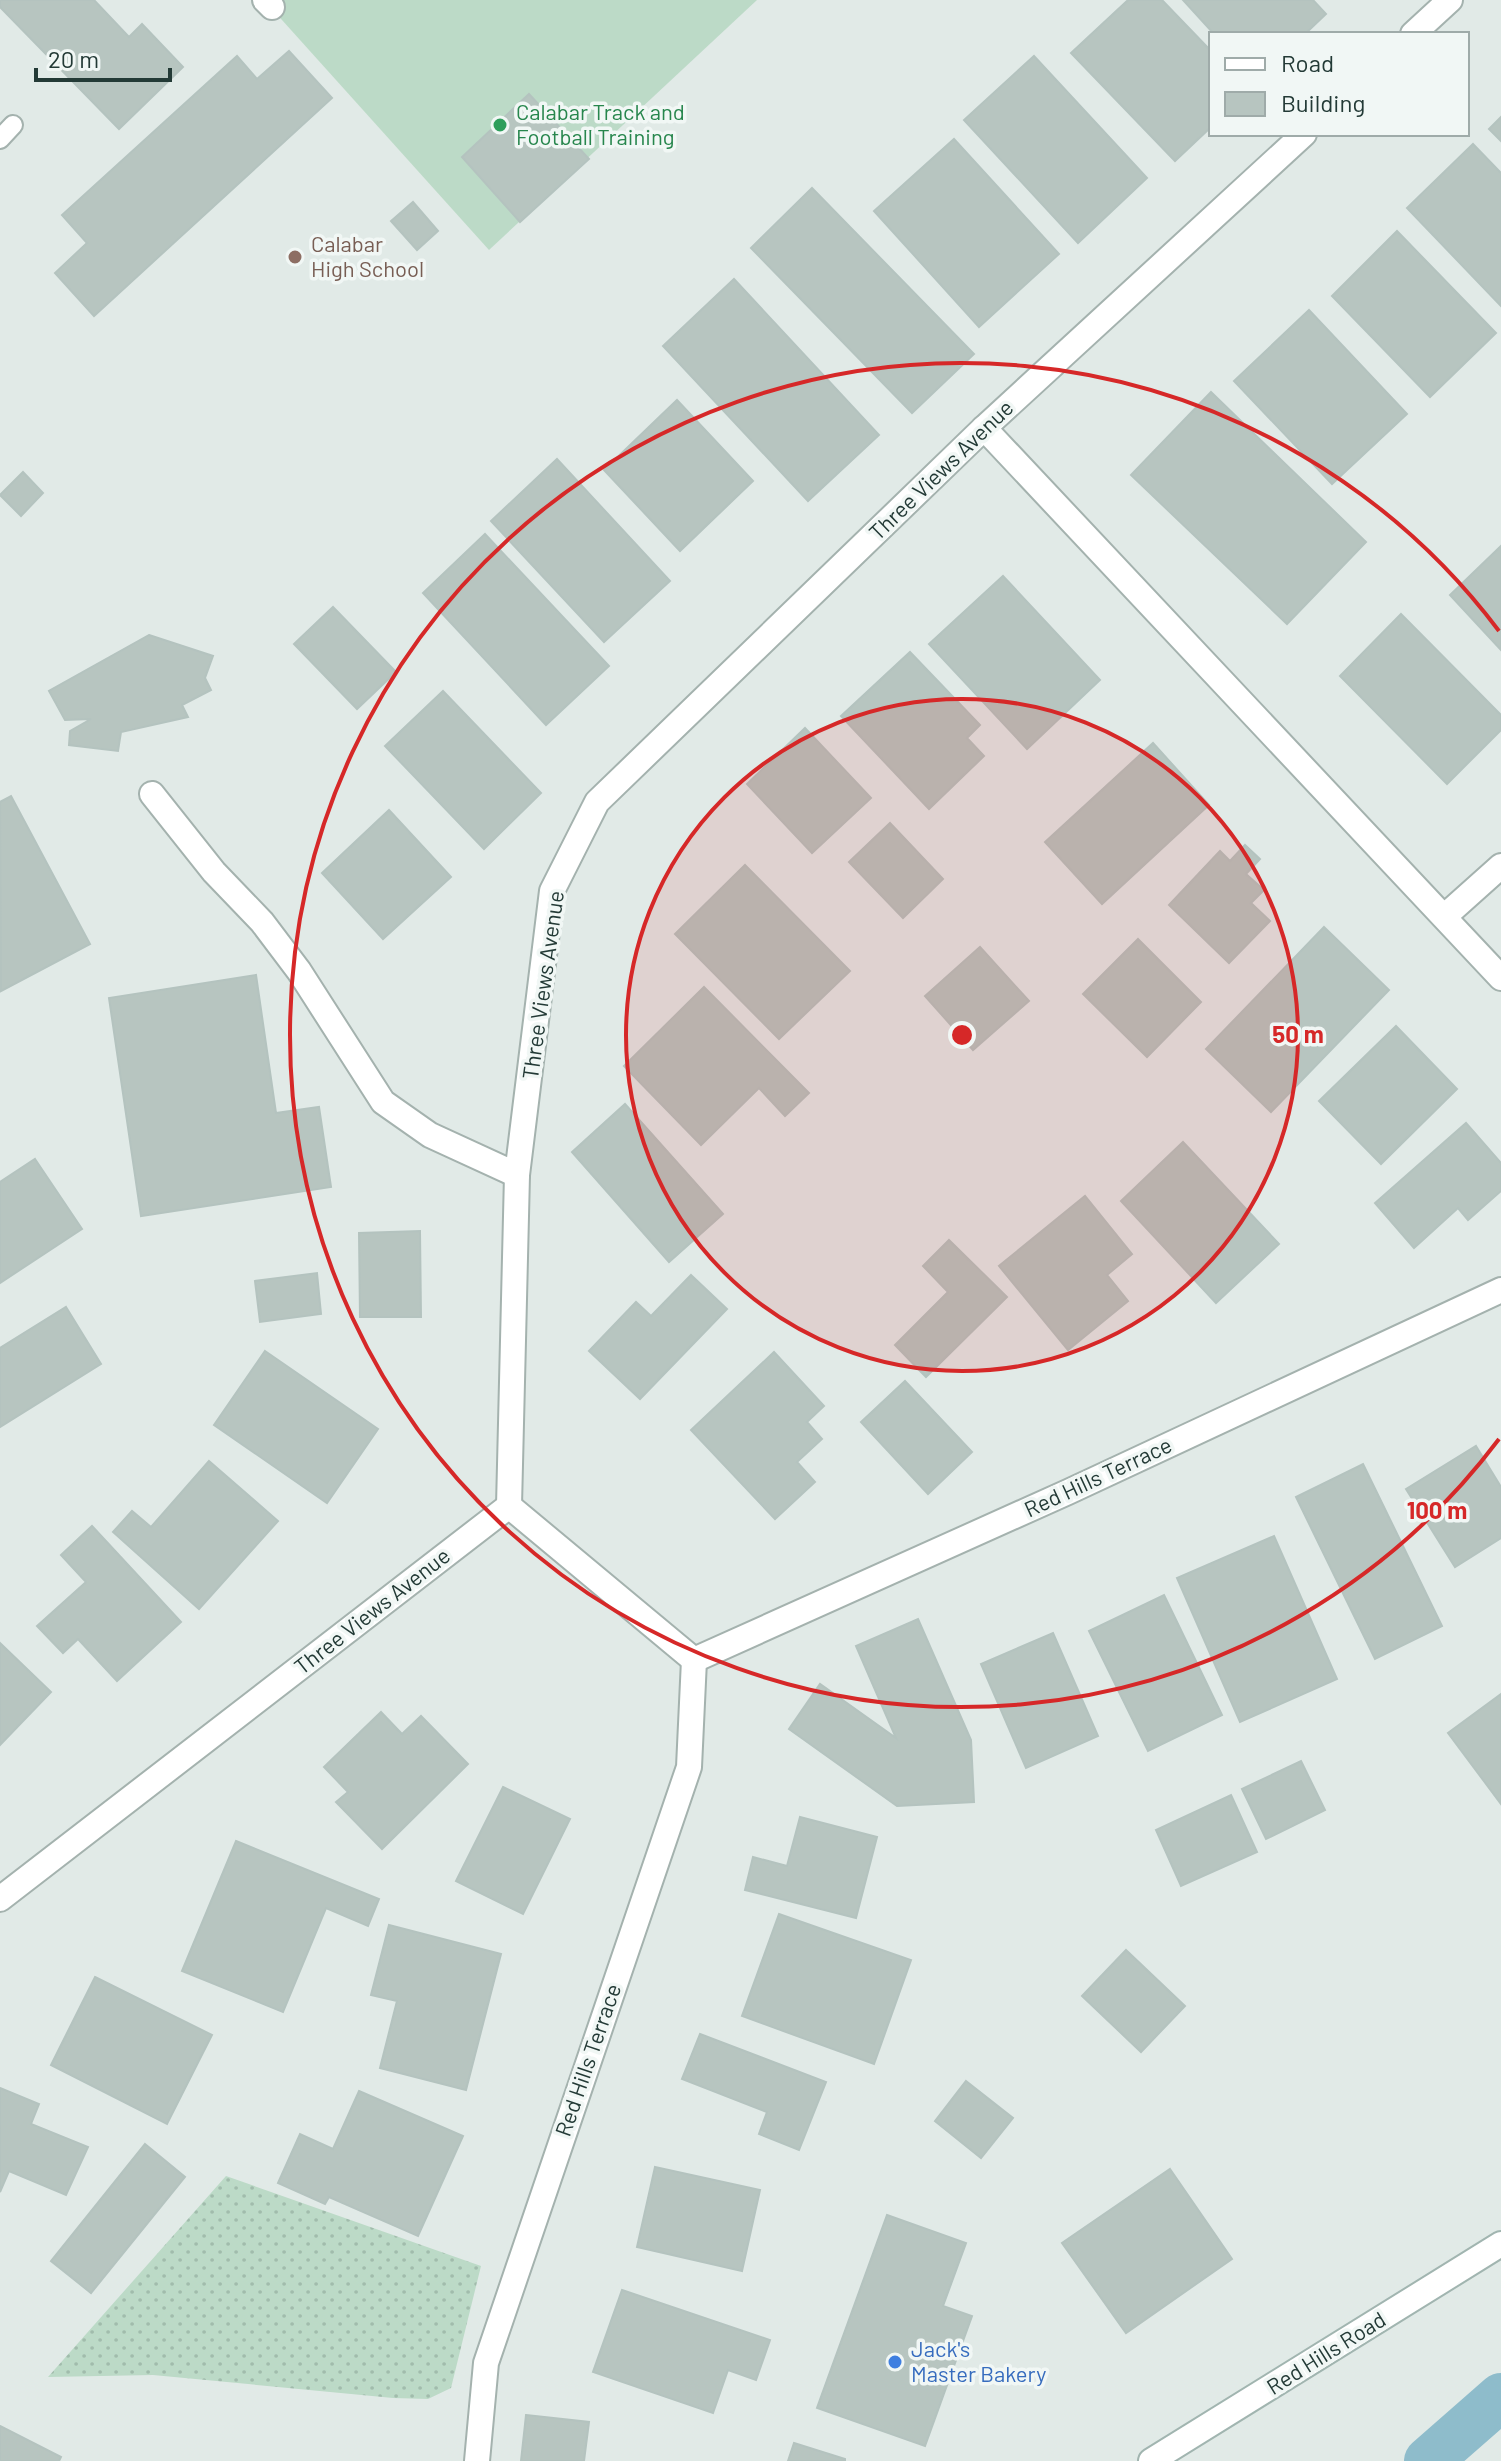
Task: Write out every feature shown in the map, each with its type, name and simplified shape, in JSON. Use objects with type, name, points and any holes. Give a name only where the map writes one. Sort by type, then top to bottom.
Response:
[{"type":"street","points":[[1415,32],[1450,0]]},
{"type":"street","name":"Three Views Avenue","points":[[0,1899],[509,1506],[517,1175],[552,891],[597,802],[984,428],[1302,136]]},
{"type":"street","points":[[984,428],[1501,978]]},
{"type":"street","points":[[152,794],[214,872],[262,922],[299,971],[383,1102],[430,1135],[517,1175]]},
{"type":"street","points":[[1445,916],[1501,866]]},
{"type":"street","name":"Red Hills Terrace","points":[[477,2461],[486,2363],[689,1767],[694,1660],[1068,1492],[1501,1290]]},
{"type":"street","points":[[509,1506],[694,1660]]},
{"type":"street","name":"Red Hills Road","points":[[1151,2461],[1501,2244]]},
{"type":"lane","points":[[0,139],[13,125]]},
{"type":"green space","name":"Calabar Track and Football Training","points":[[264,0],[757,0],[489,250]]},
{"type":"green space","points":[[226,2176],[481,2266],[451,2388],[428,2399],[153,2375],[48,2377]]},
{"type":"building","points":[[0,0],[94,0],[129,37],[142,24],[183,67],[119,129],[0,7]]},
{"type":"building","points":[[1128,0],[1162,0],[1209,49],[1209,129],[1175,161],[1071,53]]},
{"type":"building","points":[[1183,0],[1313,0],[1326,14],[1307,32],[1212,32]]},
{"type":"building","points":[[289,51],[332,98],[94,316],[55,273],[87,243],[62,215],[237,56],[257,79]]},
{"type":"building","points":[[1034,56],[1147,178],[1078,243],[964,120]]},
{"type":"building","points":[[529,94],[589,159],[520,222],[462,157]]},
{"type":"building","points":[[1501,117],[1501,141],[1489,129]]},
{"type":"building","points":[[954,139],[1059,254],[979,327],[874,211]]},
{"type":"building","points":[[1473,144],[1501,173],[1501,306],[1407,208]]},
{"type":"building","points":[[812,188],[974,354],[912,413],[751,248]]},
{"type":"building","points":[[413,202],[438,231],[417,250],[391,221]]},
{"type":"building","points":[[1397,231],[1496,333],[1430,397],[1332,296]]},
{"type":"building","points":[[734,279],[879,435],[808,501],[663,346]]},
{"type":"building","points":[[1309,310],[1407,414],[1332,484],[1234,381]]},
{"type":"building","points":[[1211,392],[1366,542],[1287,624],[1131,475]]},
{"type":"building","points":[[677,400],[753,481],[680,551],[604,470]]},
{"type":"building","points":[[557,459],[670,581],[604,642],[491,521]]},
{"type":"building","points":[[23,472],[43,493],[21,516],[0,495]]},
{"type":"building","points":[[485,534],[609,666],[546,725],[423,593]]},
{"type":"building","points":[[1501,546],[1501,650],[1450,595]]},
{"type":"building","points":[[1003,576],[1100,680],[1027,749],[929,644]]},
{"type":"building","points":[[333,607],[396,672],[357,709],[294,644]]},
{"type":"building","points":[[1401,614],[1501,715],[1501,730],[1447,784],[1340,676]]},
{"type":"building","points":[[149,635],[213,656],[205,678],[211,690],[182,705],[188,717],[121,732],[118,751],[69,745],[70,731],[91,719],[65,720],[49,691]]},
{"type":"building","points":[[910,652],[980,725],[967,738],[984,756],[929,809],[841,716]]},
{"type":"building","points":[[443,691],[541,793],[484,849],[385,746]]},
{"type":"building","points":[[805,728],[871,798],[812,853],[747,784]]},
{"type":"building","points":[[1153,743],[1209,805],[1102,904],[1045,842]]},
{"type":"building","points":[[11,796],[90,944],[1,991],[0,802]]},
{"type":"building","points":[[389,810],[451,877],[383,939],[322,873]]},
{"type":"building","points":[[890,823],[943,879],[903,918],[849,862]]},
{"type":"building","points":[[1245,845],[1260,859],[1246,874],[1264,890],[1251,903],[1270,921],[1229,963],[1169,905],[1220,851],[1230,861]]},
{"type":"building","points":[[745,865],[850,971],[779,1039],[675,934]]},
{"type":"building","points":[[1324,927],[1389,990],[1271,1112],[1206,1049]]},
{"type":"building","points":[[1138,939],[1201,1002],[1147,1057],[1083,994]]},
{"type":"building","points":[[980,947],[1029,1001],[973,1050],[925,996]]},
{"type":"building","points":[[256,975],[276,1113],[319,1107],[331,1187],[141,1216],[109,998]]},
{"type":"building","points":[[704,987],[809,1093],[785,1116],[759,1088],[701,1145],[624,1066]]},
{"type":"building","points":[[1396,1026],[1457,1089],[1381,1164],[1319,1101]]},
{"type":"building","points":[[625,1104],[723,1214],[669,1262],[572,1152]]},
{"type":"building","points":[[1466,1123],[1501,1163],[1501,1191],[1468,1220],[1458,1208],[1414,1248],[1375,1203]]},
{"type":"building","points":[[1183,1142],[1279,1244],[1216,1303],[1121,1201]]},
{"type":"building","points":[[35,1159],[82,1229],[0,1283],[0,1182]]},
{"type":"building","points":[[1085,1196],[1132,1254],[1107,1275],[1128,1301],[1068,1350],[999,1266]]},
{"type":"building","points":[[420,1231],[421,1317],[360,1317],[359,1233]]},
{"type":"building","points":[[949,1240],[1007,1297],[926,1377],[895,1345],[948,1292],[923,1266]]},
{"type":"building","points":[[317,1273],[321,1314],[260,1322],[255,1281]]},
{"type":"building","points":[[691,1275],[727,1309],[640,1399],[589,1351],[636,1302],[651,1316]]},
{"type":"building","points":[[66,1307],[101,1364],[0,1427],[0,1348]]},
{"type":"building","points":[[265,1351],[378,1429],[327,1503],[214,1425]]},
{"type":"building","points":[[774,1352],[824,1406],[807,1422],[822,1439],[797,1462],[815,1482],[775,1519],[691,1430]]},
{"type":"building","points":[[905,1381],[972,1452],[928,1494],[861,1422]]},
{"type":"building","points":[[1476,1446],[1501,1487],[1501,1538],[1455,1567],[1406,1489]]},
{"type":"building","points":[[209,1461],[278,1521],[199,1609],[113,1532],[132,1511],[151,1527]]},
{"type":"building","points":[[1363,1464],[1442,1626],[1375,1659],[1296,1497]]},
{"type":"building","points":[[92,1526],[181,1622],[117,1681],[78,1639],[63,1653],[37,1626],[86,1582],[61,1555]]},
{"type":"building","points":[[1274,1536],[1337,1679],[1240,1722],[1177,1578]]},
{"type":"building","points":[[1164,1595],[1222,1715],[1148,1751],[1089,1631]]},
{"type":"building","points":[[918,1619],[971,1740],[974,1802],[897,1806],[789,1729],[820,1684],[896,1738],[856,1646]]},
{"type":"building","points":[[1053,1633],[1098,1736],[1026,1768],[981,1664]]},
{"type":"building","points":[[0,1643],[51,1692],[0,1745]]},
{"type":"building","points":[[1501,1694],[1501,1804],[1448,1733]]},
{"type":"building","points":[[381,1712],[402,1734],[421,1716],[468,1764],[382,1849],[336,1802],[348,1792],[324,1767]]},
{"type":"building","points":[[1301,1761],[1325,1810],[1266,1839],[1242,1789]]},
{"type":"building","points":[[503,1787],[570,1819],[523,1914],[456,1881]]},
{"type":"building","points":[[1231,1795],[1257,1852],[1181,1886],[1156,1830]]},
{"type":"building","points":[[800,1817],[877,1837],[856,1918],[745,1890],[753,1857],[787,1866]]},
{"type":"building","points":[[236,1841],[379,1899],[368,1926],[326,1908],[283,2012],[182,1971]]},
{"type":"building","points":[[779,1914],[911,1960],[874,2064],[742,2016]]},
{"type":"building","points":[[389,1925],[501,1954],[466,2090],[380,2068],[397,2001],[371,1995]]},
{"type":"building","points":[[1126,1950],[1185,2006],[1141,2052],[1082,1996]]},
{"type":"building","points":[[95,1977],[212,2035],[167,2124],[51,2065]]},
{"type":"building","points":[[700,2034],[826,2082],[799,2150],[759,2134],[767,2112],[682,2079]]},
{"type":"building","points":[[966,2081],[1013,2118],[981,2158],[935,2121]]},
{"type":"building","points":[[0,2088],[39,2104],[31,2124],[88,2147],[66,2195],[9,2171],[0,2192]]},
{"type":"building","points":[[359,2091],[463,2136],[418,2236],[329,2197],[325,2204],[278,2183],[300,2134],[333,2149]]},
{"type":"building","points":[[145,2144],[185,2177],[91,2293],[51,2261]]},
{"type":"building","points":[[655,2167],[760,2190],[742,2271],[637,2247]]},
{"type":"building","points":[[1170,2169],[1232,2259],[1126,2333],[1062,2243]]},
{"type":"building","name":"Jack's Master Bakery","points":[[887,2215],[966,2243],[943,2306],[972,2316],[925,2446],[817,2408]]},
{"type":"building","points":[[622,2290],[770,2340],[756,2380],[728,2370],[713,2413],[593,2372]]},
{"type":"building","points":[[526,2415],[589,2422],[584,2461],[521,2461]]},
{"type":"building","points":[[0,2426],[61,2457],[59,2461],[0,2461]]},
{"type":"building","points":[[794,2443],[845,2459],[845,2461],[788,2461]]},
{"type":"waterway","points":[[1428,2461],[1501,2397]]},
{"type":"place","name":"Calabar Track and Football Training","points":[[500,125]]},
{"type":"place","name":"Calabar High School","points":[[295,257]]},
{"type":"place","name":"Jack's Master Bakery","points":[[895,2362]]}]
